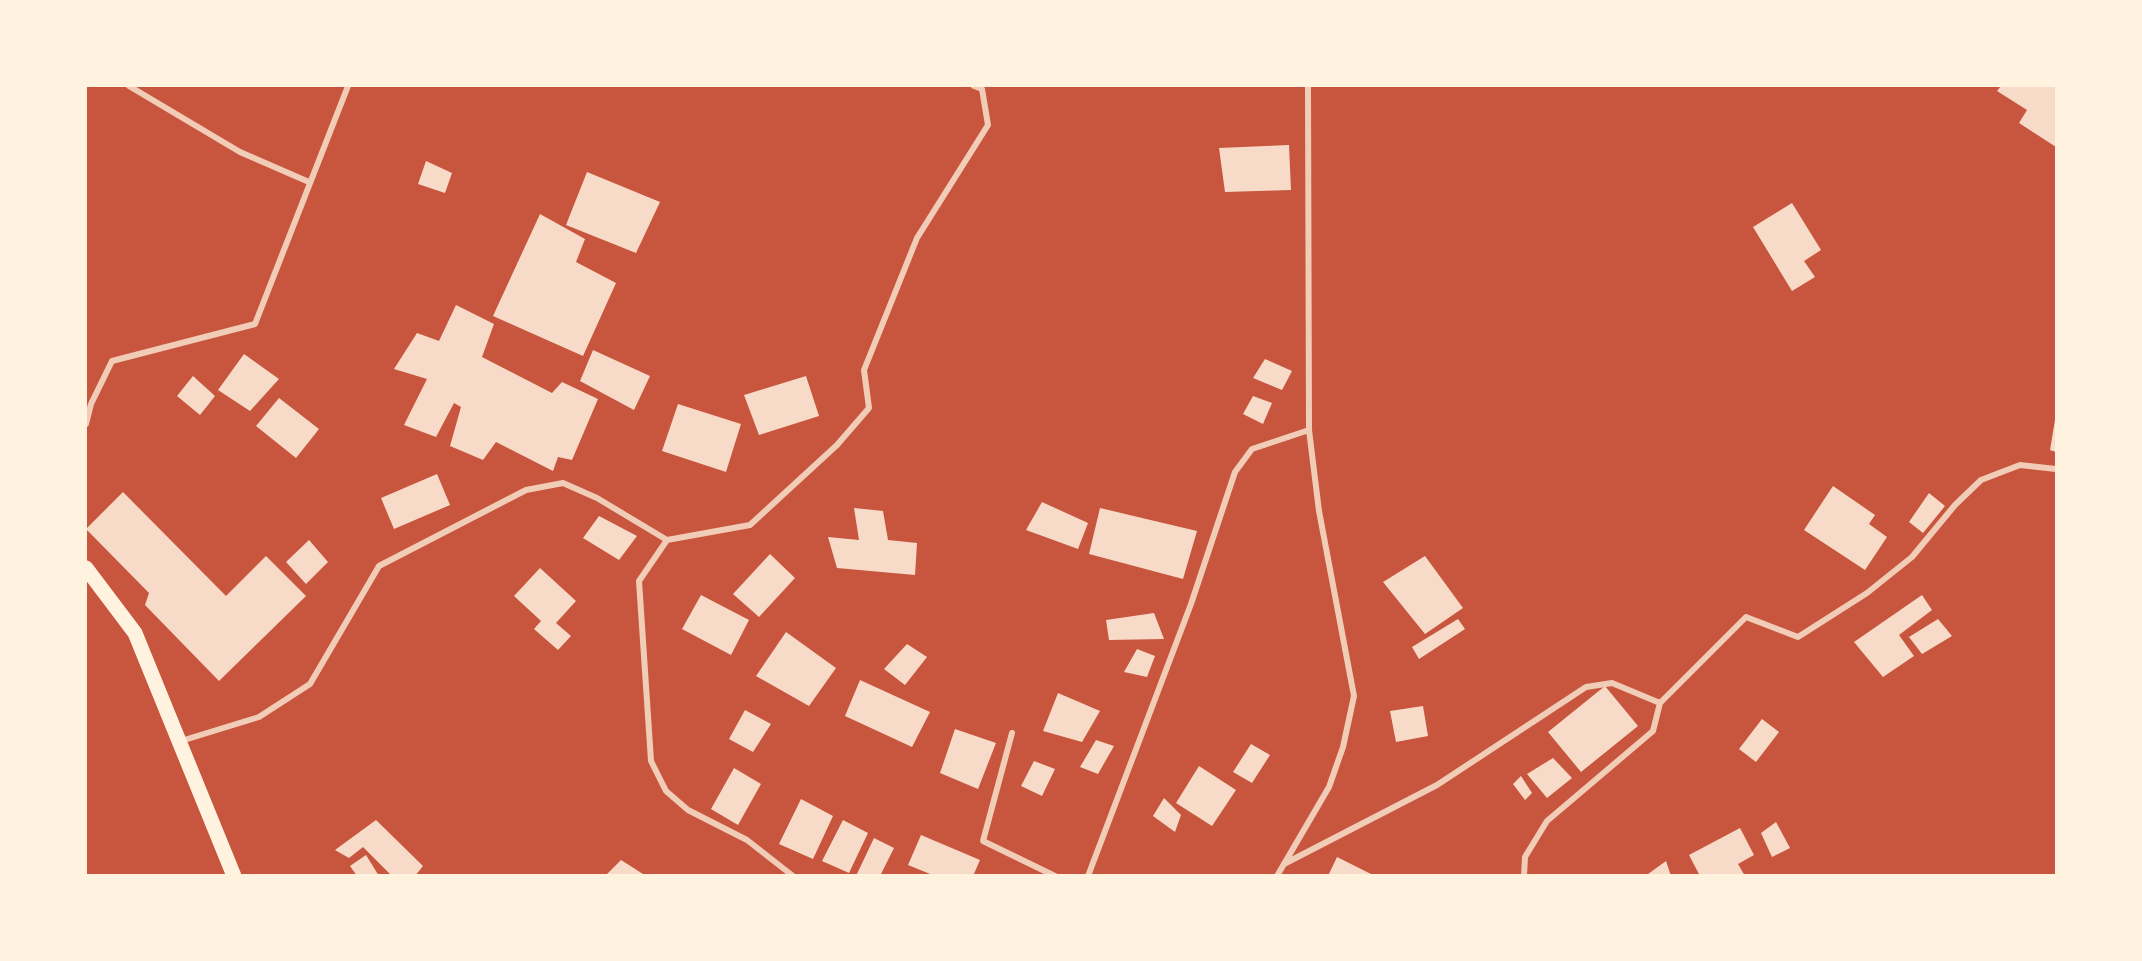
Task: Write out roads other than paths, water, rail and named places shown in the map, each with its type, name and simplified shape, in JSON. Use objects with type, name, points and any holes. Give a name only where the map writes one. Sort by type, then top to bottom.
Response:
[{"type":"main road","points":[[86,568],[135,633],[181,741],[234,876]]},
{"type":"street","points":[[129,86],[240,152],[309,182]]},
{"type":"street","points":[[86,424],[91,404],[112,361],[255,324],[348,86]]},
{"type":"street","points":[[181,741],[258,717],[310,684],[379,566],[526,490],[563,483],[597,498],[667,540],[750,525],[837,445],[869,408],[864,370],[917,237],[988,125],[982,89],[974,86]]},
{"type":"street","points":[[1277,876],[1329,787],[1343,747],[1354,696],[1320,511],[1309,430],[1308,86]]},
{"type":"street","points":[[1088,876],[1191,604],[1234,472],[1252,449],[1309,430]]},
{"type":"street","points":[[1524,876],[1526,857],[1547,821],[1653,731],[1660,703],[1746,617],[1798,637],[1867,593],[1912,557],[1955,505],[1982,480],[2020,465],[2056,469]]},
{"type":"street","points":[[667,540],[639,581],[651,761],[666,791],[688,810],[747,840],[793,876]]},
{"type":"street","points":[[1284,864],[1437,785],[1586,687],[1612,683],[1660,703]]},
{"type":"street","points":[[1012,734],[983,842],[1055,876]]}]
